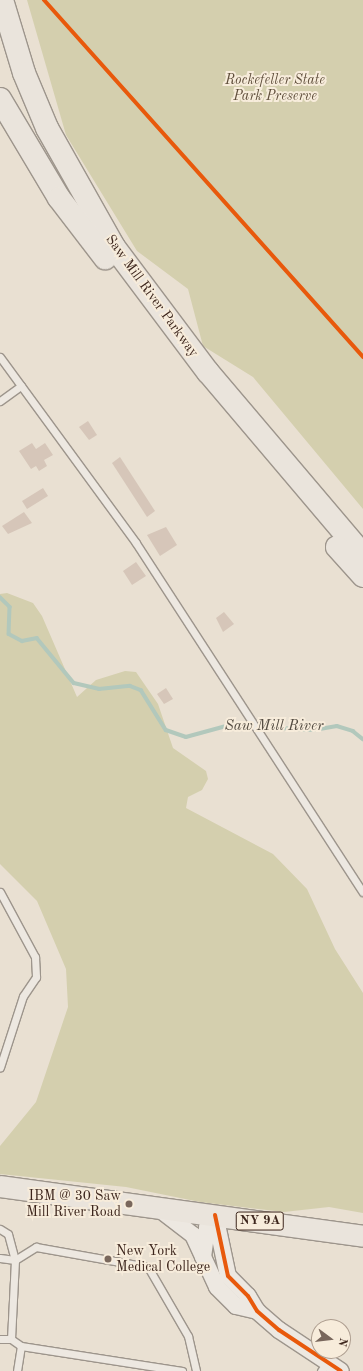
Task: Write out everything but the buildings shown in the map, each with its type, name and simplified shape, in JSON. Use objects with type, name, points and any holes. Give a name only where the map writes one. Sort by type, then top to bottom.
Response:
[{"type":"highway","name":"Saw Mill River Parkway","points":[[2,0],[24,73],[47,128],[114,247],[208,372],[363,555]]},
{"type":"highway","name":"Saw Mill River Parkway","points":[[0,45],[44,154],[106,258],[227,417],[363,576]]},
{"type":"highway","points":[[0,99],[59,198],[106,258]]},
{"type":"main road","name":"NY 9A","points":[[0,1186],[363,1236]]},
{"type":"street","points":[[156,1207],[193,1235],[217,1287],[236,1306],[257,1311]]},
{"type":"street","points":[[203,1258],[207,1227],[215,1215]]},
{"type":"street","points":[[215,1215],[228,1276],[248,1296],[257,1311],[324,1366],[341,1371]]},
{"type":"lane","points":[[0,357],[136,543],[247,717],[363,892]]},
{"type":"lane","points":[[0,401],[21,386]]},
{"type":"lane","points":[[0,892],[35,957],[36,977],[23,996],[0,1066]]},
{"type":"lane","points":[[0,1230],[8,1234],[14,1260],[11,1339]]},
{"type":"lane","points":[[0,1258],[14,1260],[36,1247],[148,1267],[188,1336],[196,1371]]},
{"type":"lane","points":[[0,1339],[11,1339],[21,1346],[182,1371]]},
{"type":"lane","points":[[17,1371],[21,1346]]},
{"type":"green space","name":"Rockefeller State Park Preserve","points":[[27,0],[363,0],[363,509],[253,377],[203,346],[188,289],[137,251],[66,135]]},
{"type":"green space","points":[[7,593],[33,603],[42,616],[77,697],[96,680],[125,671],[136,672],[158,704],[173,748],[206,771],[208,779],[202,790],[188,797],[186,808],[273,854],[307,889],[335,949],[363,993],[363,1213],[329,1207],[284,1212],[200,1202],[126,1187],[0,1174],[0,1146],[36,1102],[68,1007],[66,969],[37,901],[0,864],[0,594]]},
{"type":"waterway","name":"Saw Mill River","points":[[0,597],[10,607],[9,634],[22,641],[37,638],[74,683],[99,689],[130,686],[141,690],[166,730],[186,737],[230,725],[314,730],[337,726],[353,731],[363,739]]},
{"type":"cycle path","points":[[44,0],[363,357]]},
{"type":"cycle path","points":[[215,1215],[228,1276],[248,1296],[257,1311],[279,1330],[341,1371]]},
{"type":"place","name":"IBM @ 30 Saw Mill River Road","points":[[129,1204]]},
{"type":"place","name":"New York Medical College","points":[[108,1259]]}]
